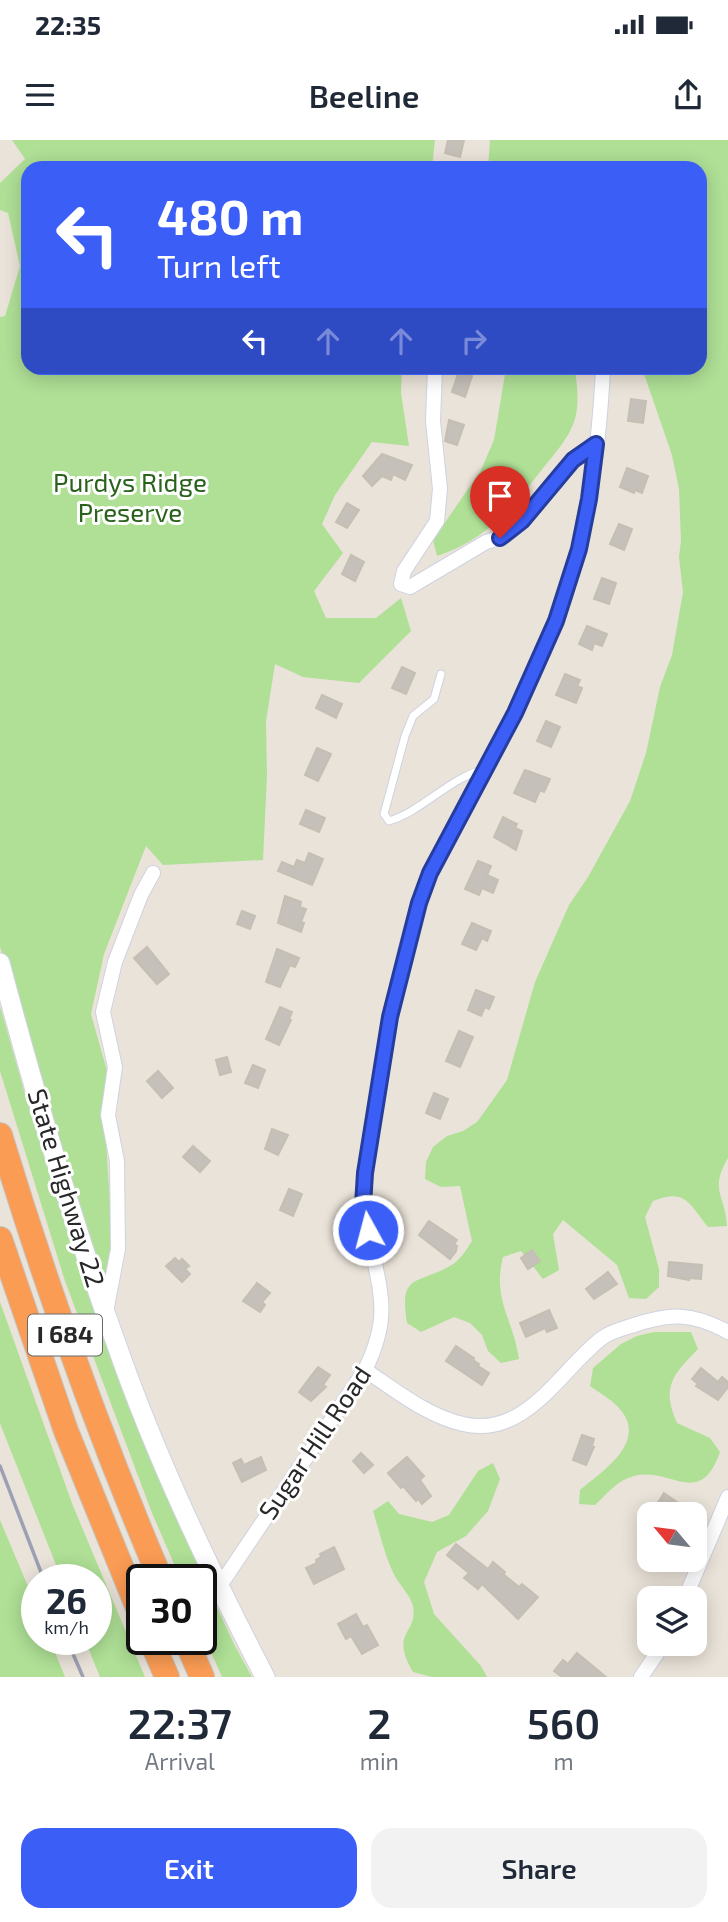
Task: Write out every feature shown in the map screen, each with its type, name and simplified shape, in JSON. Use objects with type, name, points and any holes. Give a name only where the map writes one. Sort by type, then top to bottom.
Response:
[{"type":"highway","name":"I 684","points":[[0,1135],[71,1352],[126,1499],[154,1564]]},
{"type":"highway","name":"I 684","points":[[0,1239],[66,1432],[126,1579]]},
{"type":"highway","points":[[157,1655],[167,1677]]},
{"type":"highway","points":[[192,1655],[202,1677]]},
{"type":"main road","name":"State Highway 22","points":[[0,963],[35,1090],[106,1314],[154,1441],[219,1587],[265,1677]]},
{"type":"street","points":[[435,375],[433,421],[440,489],[436,521],[404,570],[401,584],[410,587],[486,542],[500,538],[522,521],[573,460],[596,444]]},
{"type":"street","name":"Sugar Hill Road","points":[[219,1587],[365,1370],[375,1349],[383,1306],[363,1205],[365,1173],[390,1017],[421,896],[430,873],[515,713],[556,621],[579,549],[589,499],[602,375]]},
{"type":"street","points":[[106,1314],[118,1249],[117,1161],[108,1115],[115,1067],[103,1012],[115,962],[141,895],[153,873]]},
{"type":"street","points":[[365,1370],[433,1413],[464,1424],[491,1426],[521,1414],[546,1395],[582,1356],[603,1337],[617,1330],[660,1317],[679,1316],[706,1320],[728,1332]]},
{"type":"street","points":[[690,1586],[728,1497]]},
{"type":"street","points":[[641,1677],[655,1656]]},
{"type":"lane","points":[[442,674],[434,699],[413,716],[384,814],[389,821],[403,817],[468,773],[486,768]]},
{"type":"green space","points":[[12,140],[435,140],[433,161],[23,161],[25,159]]},
{"type":"green space","points":[[490,140],[728,140],[728,1158],[722,1169],[719,1185],[727,1226],[708,1227],[691,1205],[679,1197],[664,1197],[653,1201],[645,1217],[659,1269],[659,1287],[646,1299],[629,1298],[617,1265],[563,1220],[553,1234],[559,1270],[543,1279],[521,1251],[503,1257],[500,1285],[519,1359],[501,1363],[488,1351],[482,1335],[470,1323],[454,1317],[421,1332],[407,1323],[405,1307],[408,1288],[419,1279],[454,1264],[472,1241],[460,1186],[441,1187],[425,1179],[426,1162],[433,1147],[447,1136],[463,1131],[477,1122],[507,1080],[535,982],[569,905],[588,877],[630,801],[646,753],[660,687],[672,655],[683,592],[679,557],[679,489],[672,455],[644,375],[707,375],[707,161],[488,161]]},
{"type":"green space","name":"Purdys Ridge Preserve","points":[[21,163],[21,375],[402,375],[401,393],[409,446],[372,442],[335,495],[322,524],[343,553],[314,591],[326,618],[376,618],[401,598],[411,631],[359,683],[303,677],[275,664],[266,721],[267,775],[263,860],[163,865],[146,846],[104,954],[91,1014],[107,1071],[106,1141],[113,1249],[105,1296],[0,947],[0,317],[5,316],[20,266],[8,213],[0,210],[0,183]]},
{"type":"green space","points":[[505,375],[576,375],[576,415],[557,451],[510,508],[484,532],[437,556],[433,540],[481,470],[494,440]]},
{"type":"green space","points":[[0,1006],[31,1115],[102,1333],[173,1511],[197,1564],[174,1564],[152,1513],[65,1281],[0,1071]]},
{"type":"green space","points":[[0,1302],[73,1506],[97,1564],[56,1564],[0,1423]]},
{"type":"green space","points":[[654,1332],[691,1332],[698,1349],[672,1382],[672,1410],[677,1423],[710,1438],[720,1452],[712,1469],[703,1479],[683,1482],[647,1474],[634,1476],[617,1484],[595,1505],[579,1504],[580,1490],[611,1464],[627,1442],[629,1431],[626,1419],[617,1406],[590,1386],[593,1368],[621,1344]]},
{"type":"green space","points":[[493,1463],[500,1479],[488,1511],[466,1536],[437,1552],[424,1582],[434,1614],[481,1666],[487,1677],[432,1677],[413,1672],[406,1659],[404,1641],[412,1623],[413,1606],[392,1570],[373,1511],[388,1501],[399,1514],[432,1522],[449,1515],[478,1471]]},
{"type":"green space","points":[[0,1520],[21,1570],[21,1655],[56,1655],[65,1677],[0,1677]]},
{"type":"green space","points":[[112,1599],[126,1632],[126,1655],[136,1655],[145,1677],[100,1677],[91,1655],[112,1655]]},
{"type":"green space","points":[[217,1607],[252,1677],[222,1677],[212,1655],[217,1655]]},
{"type":"building","points":[[448,140],[464,140],[460,157],[445,153]]},
{"type":"building","points":[[458,375],[472,376],[465,397],[452,392]]},
{"type":"building","points":[[631,399],[646,401],[643,423],[628,421]]},
{"type":"building","points":[[449,420],[464,425],[457,445],[445,441]]},
{"type":"building","points":[[382,454],[412,465],[405,480],[393,474],[391,480],[382,476],[372,486],[363,476]]},
{"type":"building","points":[[627,468],[648,476],[642,493],[635,490],[634,493],[620,487]]},
{"type":"building","points":[[347,503],[359,510],[347,528],[336,522]]},
{"type":"building","points":[[619,524],[632,529],[624,550],[610,544]]},
{"type":"building","points":[[351,555],[364,562],[355,581],[342,574]]},
{"type":"building","points":[[602,578],[616,583],[609,604],[594,599]]},
{"type":"building","points":[[587,626],[607,634],[602,646],[594,643],[592,650],[579,644]]},
{"type":"building","points":[[402,667],[415,673],[406,694],[392,688]]},
{"type":"building","points":[[565,674],[580,680],[577,686],[582,688],[576,703],[556,695]]},
{"type":"building","points":[[322,695],[342,704],[336,718],[316,708]]},
{"type":"building","points":[[546,721],[560,727],[551,747],[537,741]]},
{"type":"building","points":[[317,748],[331,754],[318,781],[305,775]]},
{"type":"building","points":[[525,770],[550,779],[544,792],[540,790],[535,802],[514,793]]},
{"type":"building","points":[[306,810],[325,818],[319,832],[300,824]]},
{"type":"building","points":[[503,817],[517,824],[515,828],[522,831],[516,850],[494,837]]},
{"type":"building","points":[[309,853],[323,859],[312,885],[278,871],[282,862],[294,867],[297,860],[305,863]]},
{"type":"building","points":[[478,861],[491,866],[487,875],[498,880],[493,893],[482,888],[479,895],[465,889]]},
{"type":"building","points":[[285,896],[301,902],[300,907],[306,909],[301,922],[304,923],[301,932],[278,923]]},
{"type":"building","points":[[242,911],[255,916],[250,929],[237,924]]},
{"type":"building","points":[[472,923],[491,931],[487,941],[482,938],[476,950],[462,944]]},
{"type":"building","points":[[147,947],[169,974],[157,984],[134,958]]},
{"type":"building","points":[[277,949],[299,958],[295,967],[290,965],[280,987],[266,982]]},
{"type":"building","points":[[476,990],[494,997],[489,1009],[485,1007],[481,1016],[468,1010]]},
{"type":"building","points":[[280,1007],[292,1012],[279,1045],[266,1039]]},
{"type":"building","points":[[459,1031],[473,1037],[460,1067],[446,1061]]},
{"type":"building","points":[[227,1057],[231,1072],[220,1075],[216,1060]]},
{"type":"building","points":[[253,1065],[265,1070],[258,1088],[245,1083]]},
{"type":"building","points":[[158,1071],[173,1088],[162,1098],[147,1081]]},
{"type":"building","points":[[434,1093],[448,1099],[440,1119],[426,1113]]},
{"type":"building","points":[[272,1129],[288,1135],[278,1155],[265,1149]]},
{"type":"building","points":[[193,1146],[210,1161],[200,1172],[183,1157]]},
{"type":"building","points":[[289,1189],[302,1194],[293,1216],[280,1210]]},
{"type":"building","points":[[429,1221],[457,1240],[454,1244],[457,1246],[456,1251],[450,1259],[419,1235]]},
{"type":"building","points":[[532,1250],[540,1261],[528,1269],[521,1258]]},
{"type":"building","points":[[175,1258],[179,1262],[182,1259],[189,1266],[185,1269],[190,1274],[182,1282],[166,1266]]},
{"type":"building","points":[[669,1262],[702,1265],[701,1279],[668,1276]]},
{"type":"building","points":[[608,1272],[617,1284],[594,1299],[586,1289]]},
{"type":"building","points":[[257,1283],[270,1293],[262,1302],[265,1305],[260,1312],[243,1301]]},
{"type":"building","points":[[549,1310],[557,1328],[547,1332],[545,1328],[526,1337],[520,1323]]},
{"type":"building","points":[[456,1346],[474,1358],[478,1366],[489,1373],[482,1385],[446,1361]]},
{"type":"building","points":[[318,1367],[330,1375],[323,1385],[326,1387],[311,1401],[299,1392]]},
{"type":"building","points":[[701,1368],[718,1382],[722,1377],[728,1382],[728,1387],[718,1400],[696,1386],[698,1384],[692,1379]]},
{"type":"building","points":[[582,1435],[594,1439],[594,1447],[586,1465],[573,1460]]},
{"type":"building","points":[[361,1453],[373,1465],[364,1473],[353,1461]]},
{"type":"building","points":[[261,1457],[266,1470],[242,1482],[233,1463],[241,1459],[244,1465]]},
{"type":"building","points":[[407,1457],[424,1476],[420,1480],[431,1496],[422,1504],[403,1486],[401,1488],[388,1473]]},
{"type":"building","points":[[664,1493],[677,1502],[658,1502]]},
{"type":"building","points":[[456,1544],[488,1569],[493,1562],[519,1587],[522,1584],[538,1597],[518,1619],[482,1584],[478,1589],[464,1578],[469,1573],[447,1555]]},
{"type":"building","points":[[334,1547],[344,1569],[314,1584],[306,1568],[317,1563],[320,1554]]},
{"type":"building","points":[[356,1614],[363,1627],[367,1625],[378,1645],[362,1654],[351,1636],[346,1639],[338,1624]]},
{"type":"building","points":[[577,1653],[606,1677],[562,1677],[554,1671],[563,1660],[568,1664]]},
{"type":"railway","points":[[0,1466],[38,1564]]},
{"type":"railway","points":[[73,1655],[83,1677]]},
{"type":"route","points":[[368,1230],[363,1205],[365,1173],[390,1017],[419,903],[430,873],[515,713],[556,621],[579,549],[596,444],[573,460],[522,521],[500,538]]}]
